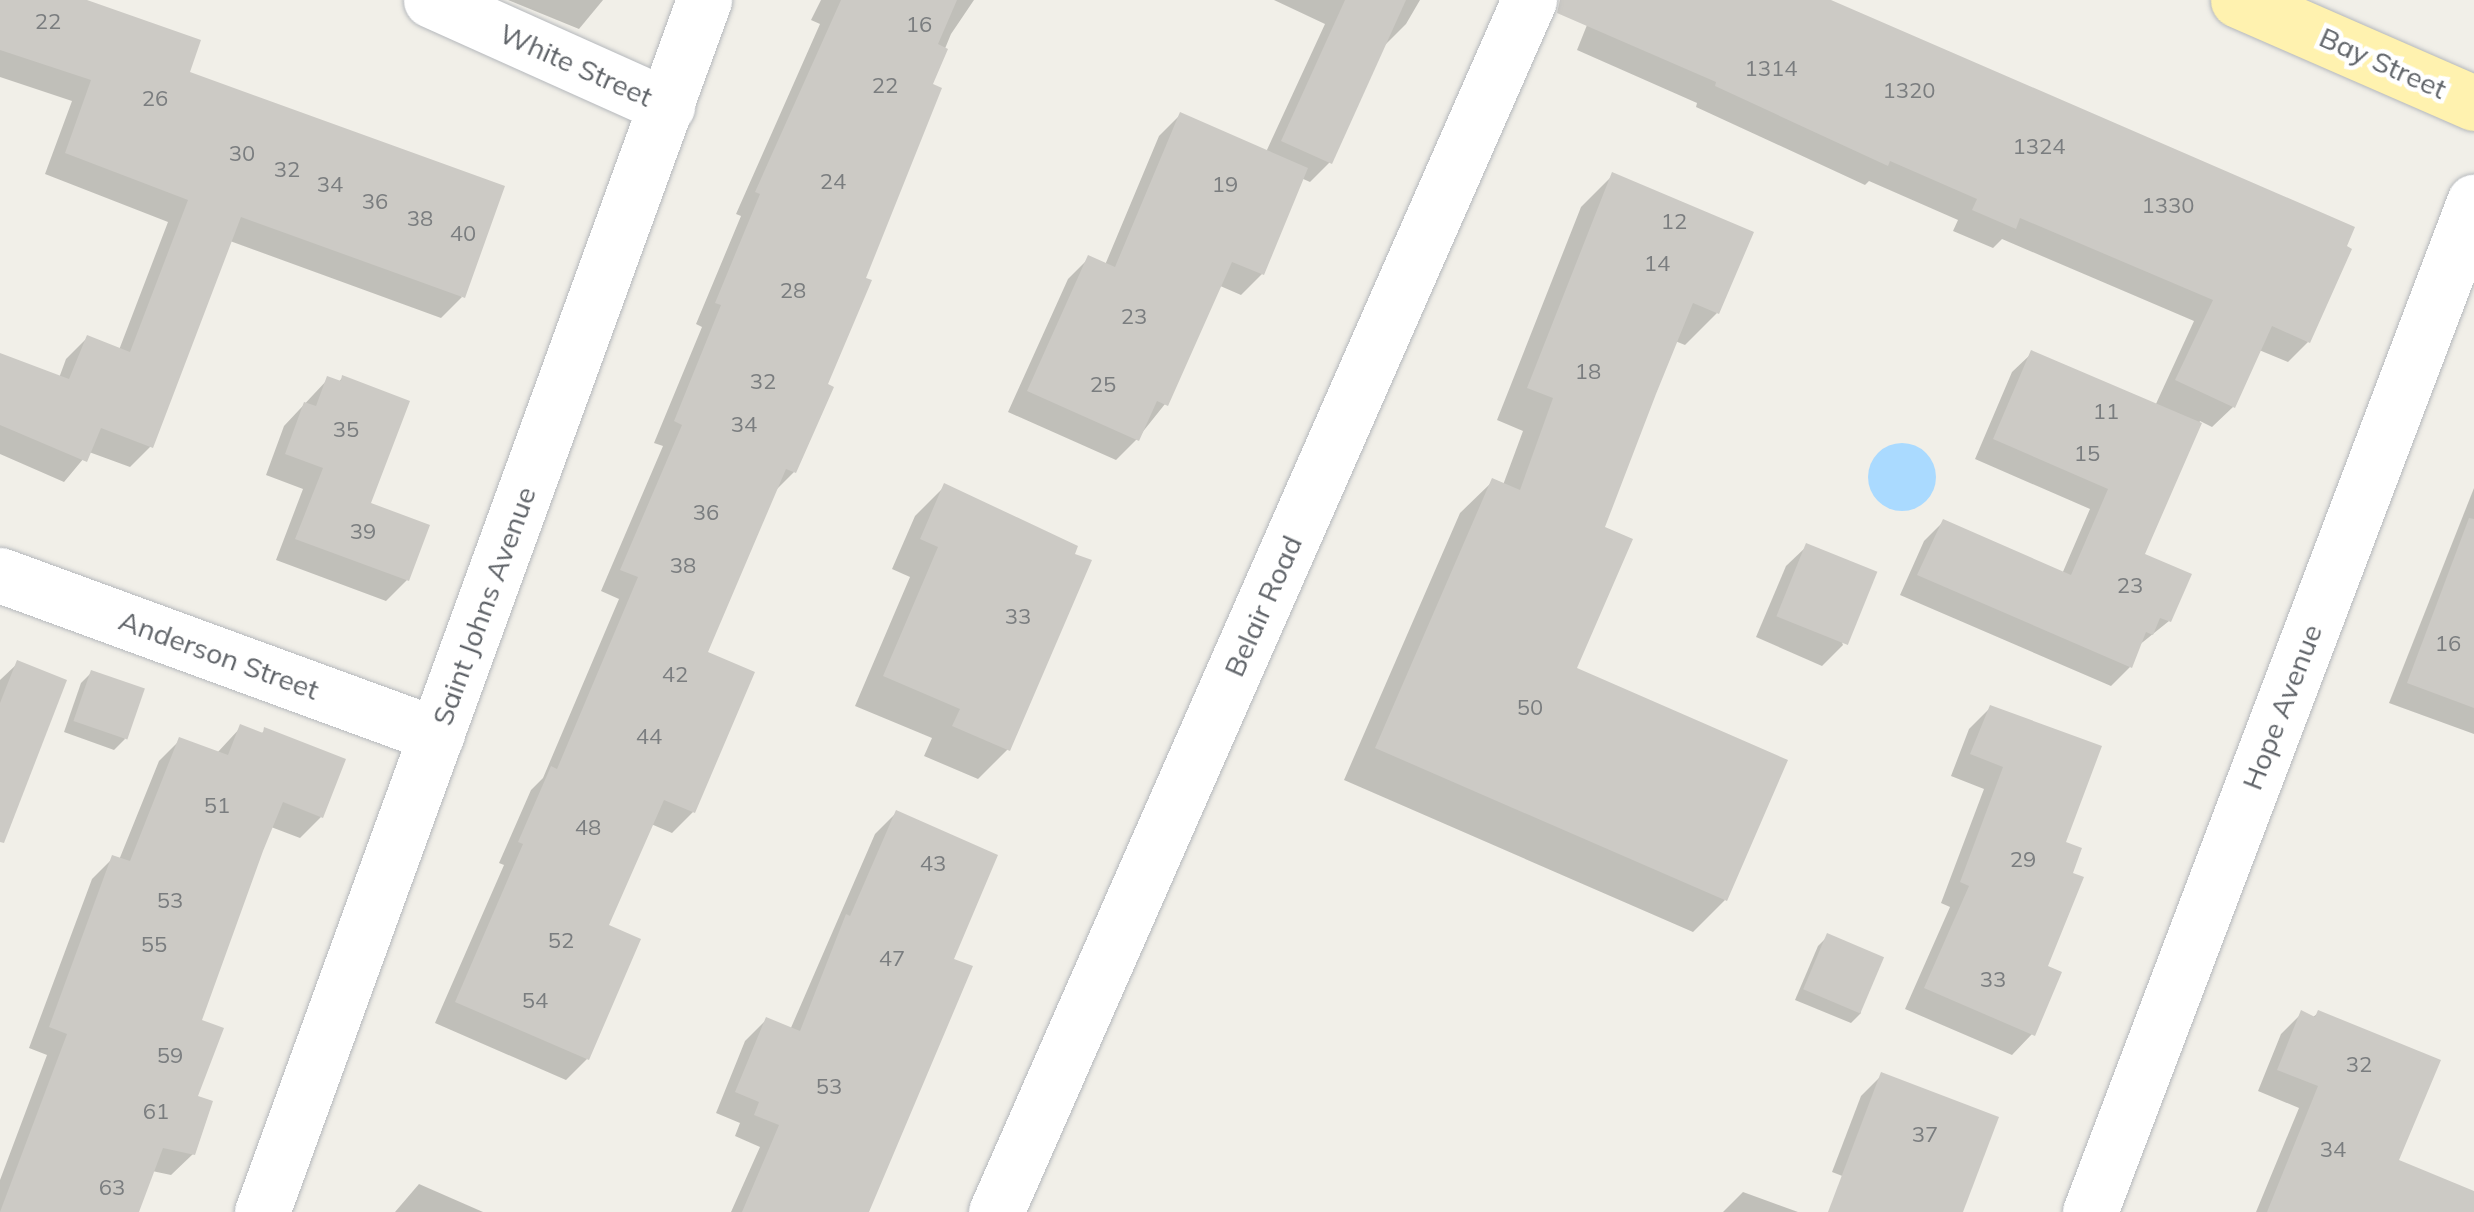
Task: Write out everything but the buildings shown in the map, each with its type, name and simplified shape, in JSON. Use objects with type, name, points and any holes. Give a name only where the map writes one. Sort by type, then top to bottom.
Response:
[{"type":"main road","name":"Bay Street","points":[[2238,0],[2474,103]]},
{"type":"street","name":"White Street","points":[[431,0],[666,106]]},
{"type":"street","name":"Saint Johns Avenue","points":[[262,1212],[704,0]]},
{"type":"street","name":"Belair Road","points":[[996,1212],[1529,0]]},
{"type":"street","name":"Hope Avenue","points":[[2090,1212],[2474,202]]},
{"type":"street","name":"Anderson Street","points":[[0,574],[437,735]]},
{"type":"water","points":[[1902,443],[1915,445],[1926,453],[1934,464],[1934,490],[1926,501],[1915,509],[1902,511],[1889,509],[1878,501],[1870,490],[1868,477],[1870,464],[1878,453],[1889,445]]}]
